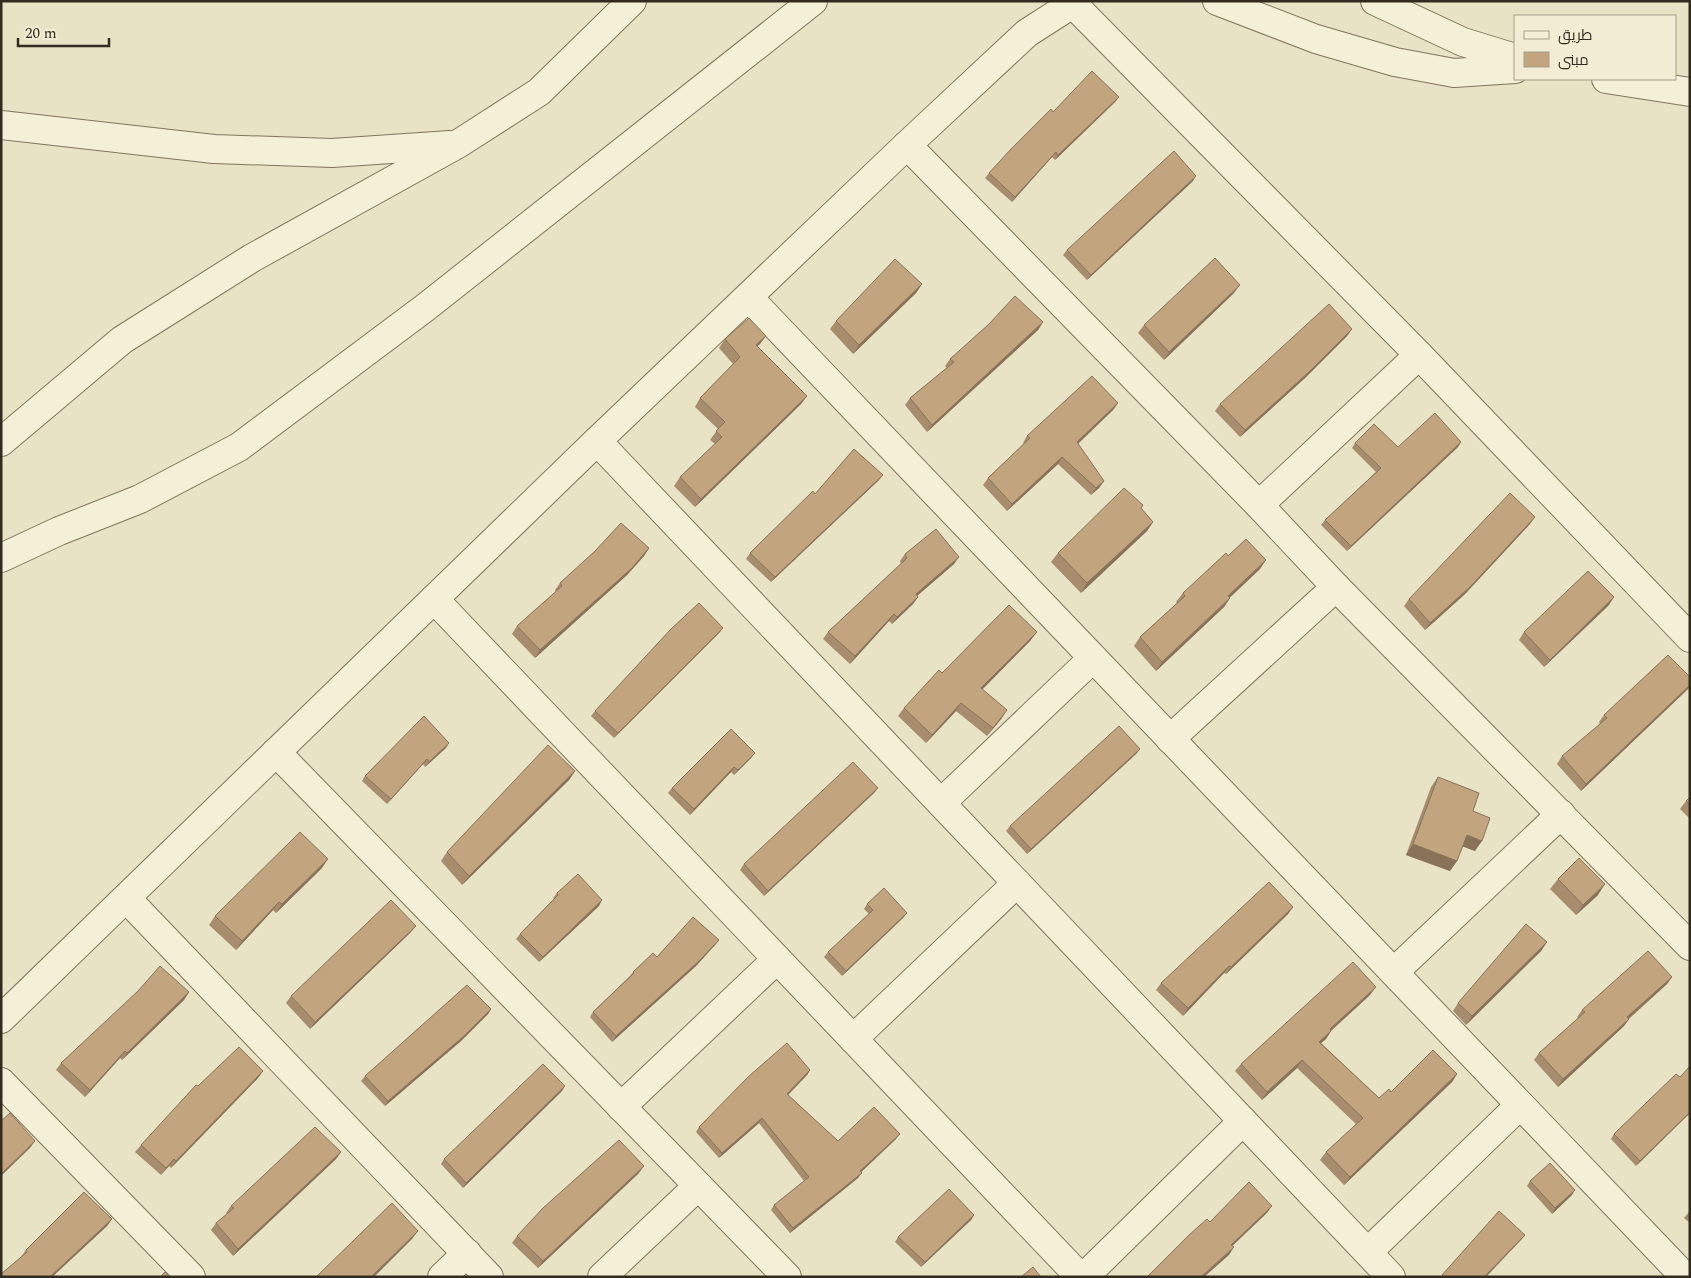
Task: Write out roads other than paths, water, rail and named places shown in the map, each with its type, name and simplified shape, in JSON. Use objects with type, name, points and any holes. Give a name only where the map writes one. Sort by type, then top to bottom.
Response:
[{"type":"street","points":[[1,442],[122,340],[252,258],[458,144],[539,92],[632,1]]},
{"type":"street","points":[[1,558],[59,530],[140,498],[239,447],[426,307],[813,1]]},
{"type":"street","points":[[1217,1],[1316,39],[1396,62],[1454,73],[1514,69]]},
{"type":"street","points":[[1375,1],[1463,42],[1514,58]]},
{"type":"street","points":[[1,1019],[906,145],[1027,33],[1074,2],[1419,355],[1690,638]]},
{"type":"street","points":[[1612,80],[1690,92]]},
{"type":"street","points":[[1,125],[214,150],[332,153],[458,144]]},
{"type":"street","points":[[906,145],[1259,505],[1336,588],[1690,946]]},
{"type":"street","points":[[749,298],[1685,1277]]},
{"type":"street","points":[[1259,505],[1419,355]]},
{"type":"street","points":[[598,441],[1391,1277]]},
{"type":"street","points":[[1170,739],[1336,588]]},
{"type":"street","points":[[434,599],[1080,1277]]},
{"type":"street","points":[[941,803],[1093,658]]},
{"type":"street","points":[[276,752],[787,1277]]},
{"type":"street","points":[[1394,972],[1561,814]]},
{"type":"street","points":[[853,1039],[1018,883]]},
{"type":"street","points":[[126,898],[489,1277]]},
{"type":"street","points":[[621,1107],[777,959]]},
{"type":"street","points":[[1,1082],[191,1277]]},
{"type":"street","points":[[1368,1252],[1520,1105]]},
{"type":"street","points":[[1084,1277],[1243,1121]]},
{"type":"street","points":[[602,1277],[698,1186]]},
{"type":"street","points":[[442,1277],[467,1253]]}]
